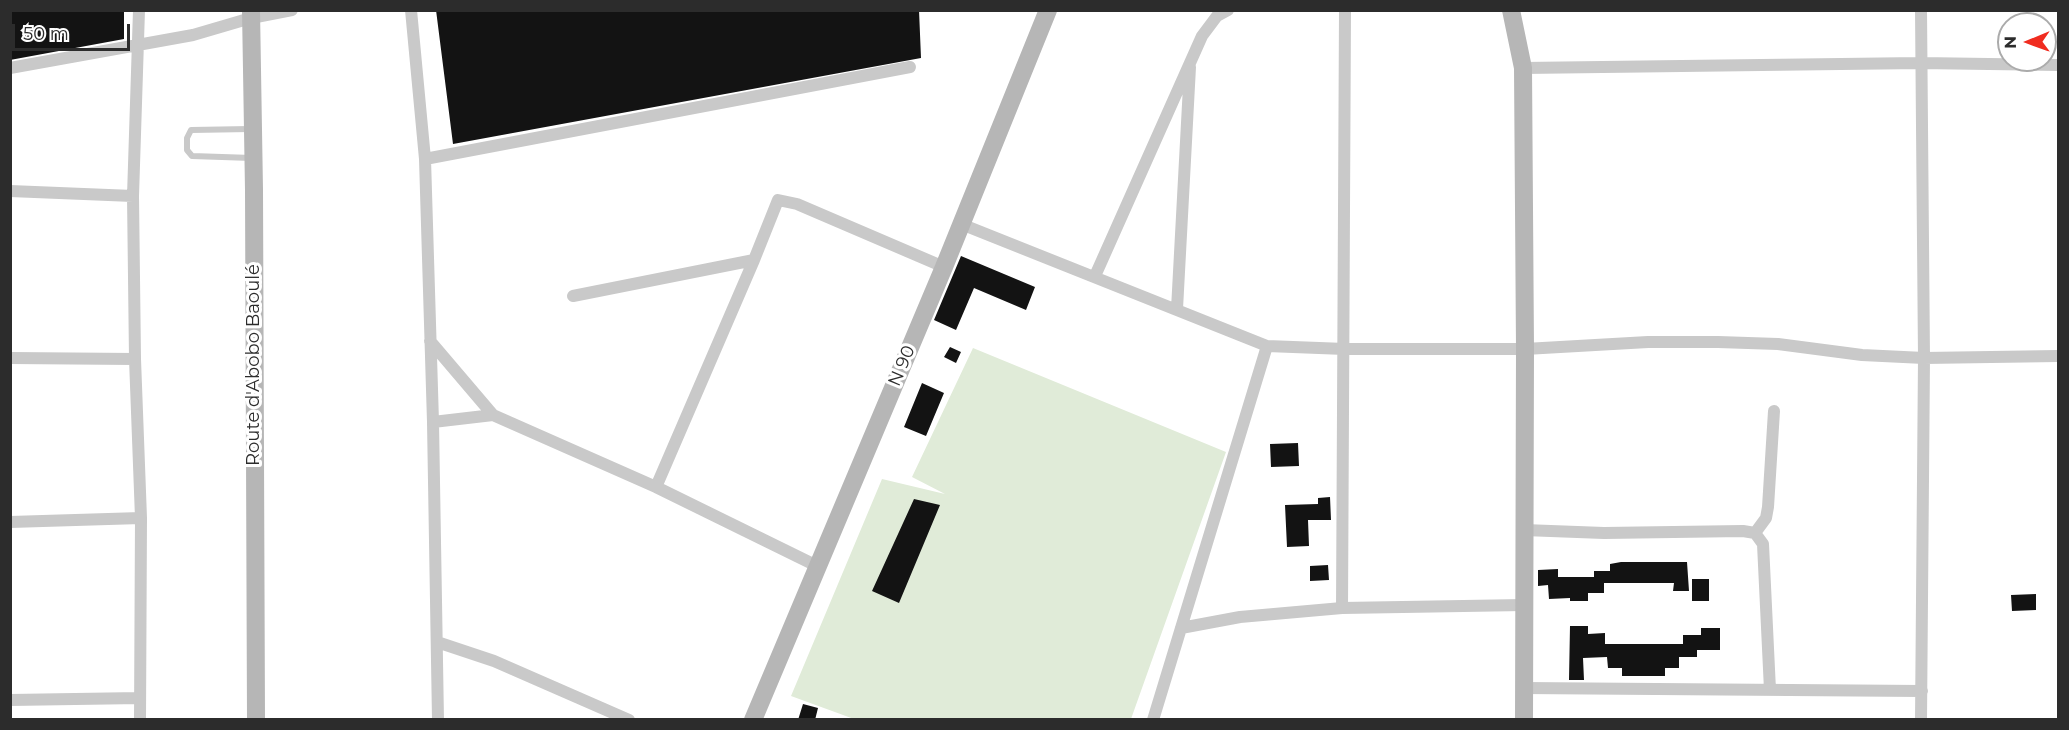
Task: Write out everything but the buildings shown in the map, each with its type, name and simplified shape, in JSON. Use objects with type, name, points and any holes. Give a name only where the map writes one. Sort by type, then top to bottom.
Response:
[{"type":"street","points":[[139,10],[133,196],[135,359],[141,518],[140,720]]},
{"type":"street","points":[[10,68],[193,35],[251,14],[292,10]]},
{"type":"street","points":[[411,10],[425,159],[433,422],[438,720]]},
{"type":"street","name":"N 90","points":[[753,720],[944,267],[1048,10]]},
{"type":"street","points":[[1095,276],[1190,59],[1202,36],[1217,16],[1228,10]]},
{"type":"street","points":[[1342,608],[1345,10]]},
{"type":"street","points":[[1511,10],[1523,68],[1524,720]]},
{"type":"street","points":[[1921,10],[1924,358],[1921,720]]},
{"type":"street","name":"Route d'Abobo Baoulé","points":[[251,14],[254,158],[256,720]]},
{"type":"street","points":[[1177,309],[1190,59]]},
{"type":"street","points":[[1523,68],[1920,63],[2058,65]]},
{"type":"street","points":[[425,159],[910,66]]},
{"type":"street","points":[[10,191],[133,196]]},
{"type":"street","points":[[656,487],[778,200],[797,204],[944,267]]},
{"type":"street","points":[[961,224],[1267,346],[1345,349],[1525,349],[1648,342],[1718,342],[1778,344],[1862,355],[1924,358],[2058,356]]},
{"type":"street","points":[[573,296],[754,261]]},
{"type":"street","points":[[430,341],[493,415],[656,487],[819,567]]},
{"type":"street","points":[[1153,720],[1267,346]]},
{"type":"street","points":[[10,358],[135,359]]},
{"type":"street","points":[[1755,533],[1766,518],[1768,507],[1774,411]]},
{"type":"street","points":[[433,422],[493,415]]},
{"type":"street","points":[[10,522],[141,518]]},
{"type":"street","points":[[1524,530],[1604,533],[1743,531],[1755,533],[1763,544],[1770,690]]},
{"type":"street","points":[[1180,628],[1240,617],[1342,608],[1524,605]]},
{"type":"street","points":[[437,642],[494,661],[629,720]]},
{"type":"street","points":[[1523,688],[1922,691]]},
{"type":"street","points":[[10,700],[140,698]]},
{"type":"lane","points":[[253,129],[194,129],[189,132],[187,144],[188,154],[192,156],[254,158]]},
{"type":"green space","points":[[973,348],[1226,452],[1131,719],[854,719],[791,696],[882,479],[945,494],[912,477]]}]
